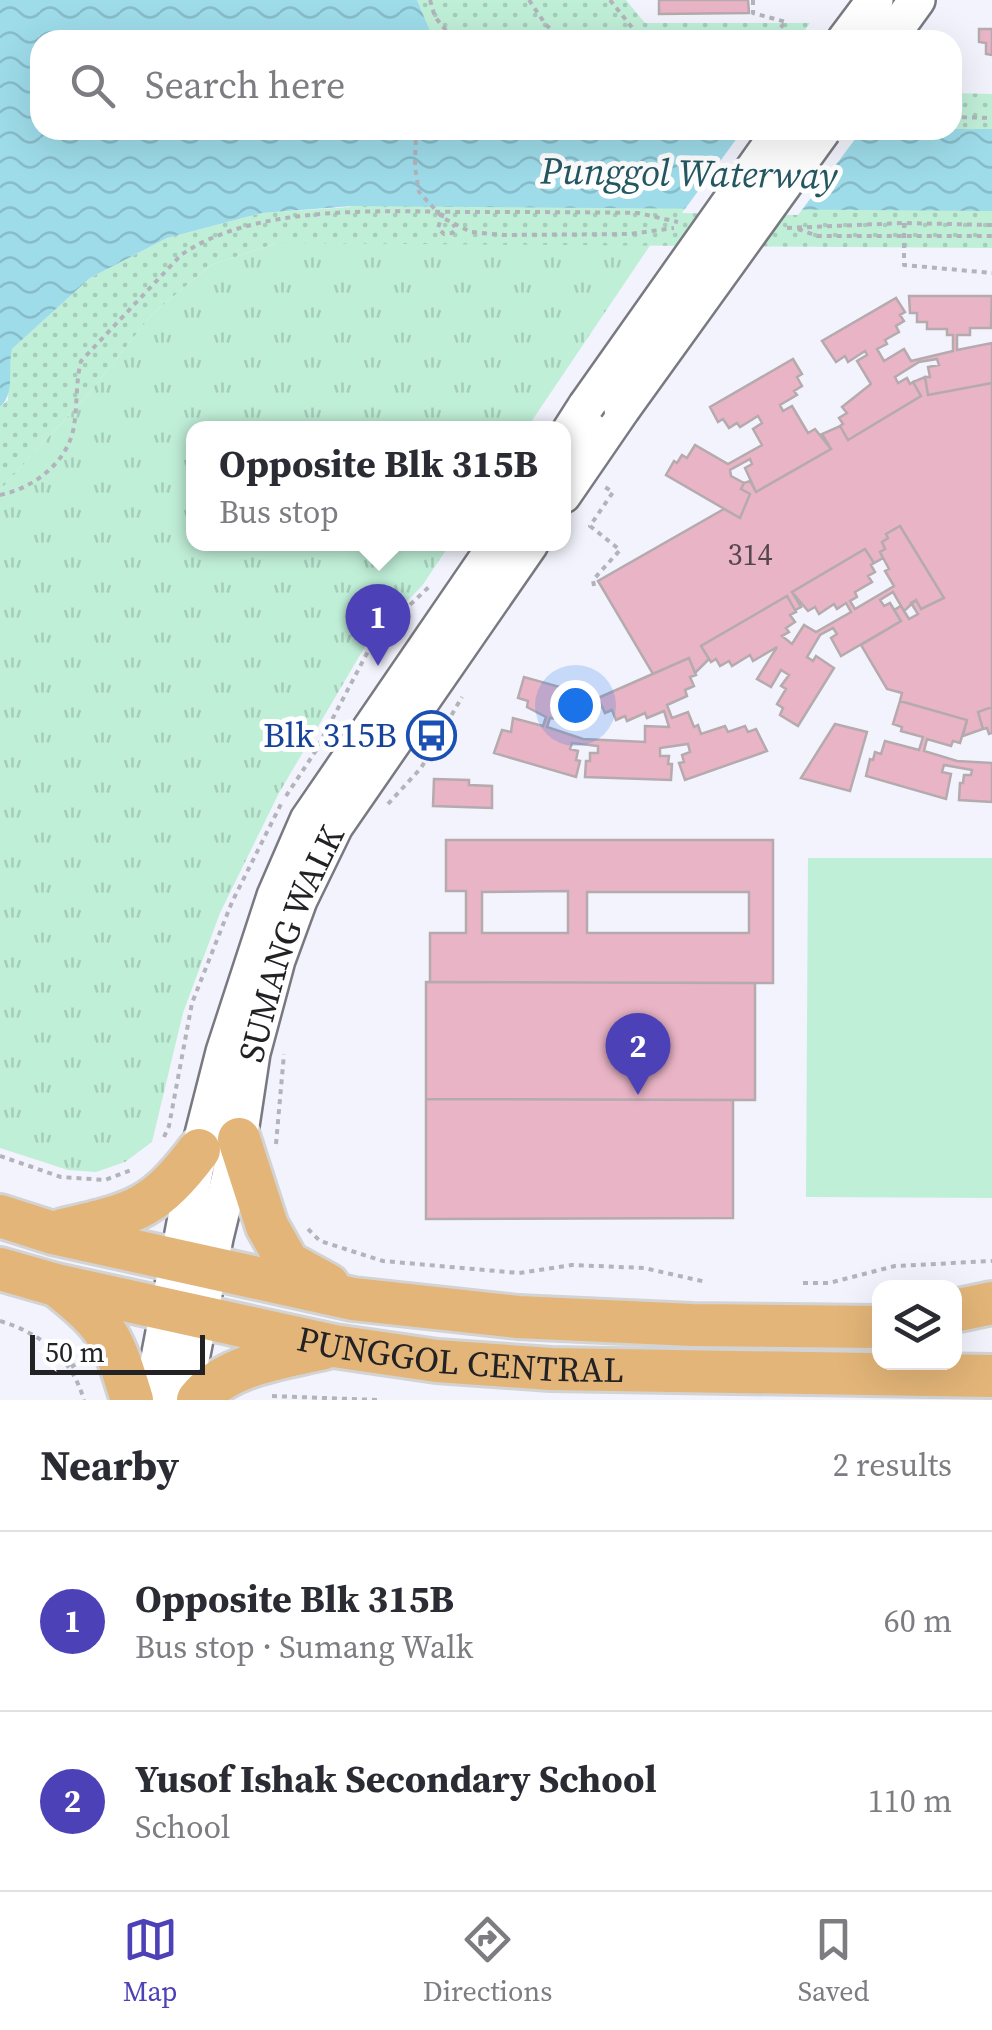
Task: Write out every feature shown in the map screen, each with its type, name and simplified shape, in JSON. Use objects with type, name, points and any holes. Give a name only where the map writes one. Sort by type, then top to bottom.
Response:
[{"type":"main road","points":[[53,1233],[127,1214],[150,1203],[218,1150],[288,1263],[353,1298]]},
{"type":"main road","name":"PUNGGOL CENTRAL","points":[[0,1216],[53,1233],[353,1298],[518,1317],[692,1325],[872,1327]]},
{"type":"main road","name":"PUNGGOL CENTRAL","points":[[0,1269],[56,1285],[334,1346],[438,1361],[551,1370],[992,1376]]},
{"type":"main road","points":[[56,1285],[96,1316],[114,1344],[132,1400]]},
{"type":"main road","points":[[962,1309],[992,1303]]},
{"type":"main road","points":[[962,1329],[992,1330]]},
{"type":"main road","points":[[198,1400],[213,1384],[260,1363],[334,1346]]},
{"type":"main road","points":[[896,1374],[936,1400]]},
{"type":"street","points":[[852,30],[875,0]]},
{"type":"street","points":[[895,30],[917,0]]},
{"type":"street","points":[[571,429],[774,140]]},
{"type":"street","points":[[571,483],[816,140]]},
{"type":"street","name":"SUMANG WALK","points":[[183,1400],[185,1311],[193,1263],[218,1150],[250,965],[275,896],[308,820],[492,551]]},
{"type":"street","name":"SUMANG WALK","points":[[218,1150],[252,1053],[277,960],[299,900],[335,826],[525,551]]},
{"type":"street","name":"SUMANG WALK","points":[[151,1400],[185,1311]]},
{"type":"path","points":[[430,0],[446,30]]},
{"type":"path","points":[[529,0],[552,30]]},
{"type":"path","points":[[610,0],[634,30]]},
{"type":"path","points":[[752,0],[754,13],[786,22],[778,30]]},
{"type":"path","points":[[962,117],[992,118]]},
{"type":"path","points":[[416,140],[419,192],[443,218],[471,232],[630,234],[678,227]]},
{"type":"path","points":[[0,494],[33,485],[68,446],[74,428],[76,380],[81,362],[181,255],[198,243],[253,226],[338,211],[638,213],[694,225]]},
{"type":"path","points":[[444,212],[438,228],[444,234],[452,233],[456,229],[453,224]]},
{"type":"path","points":[[904,223],[904,266],[992,273]]},
{"type":"path","points":[[773,227],[992,225]]},
{"type":"path","points":[[793,228],[816,236],[992,236]]},
{"type":"path","points":[[594,586],[593,580],[620,550],[590,526],[613,492],[599,483]]},
{"type":"path","points":[[284,1052],[218,1150],[169,1126],[192,1003],[232,902],[274,815],[315,752],[375,638],[436,580]]},
{"type":"path","points":[[382,811],[421,768],[470,682]]},
{"type":"path","points":[[0,1156],[60,1177],[106,1180],[134,1169]]},
{"type":"path","points":[[299,1220],[320,1241],[383,1261],[519,1273],[572,1265],[644,1268],[706,1282]]},
{"type":"path","points":[[803,1283],[830,1283],[895,1266],[992,1262]]},
{"type":"path","points":[[0,1321],[47,1342],[72,1367],[84,1400]]},
{"type":"path","points":[[260,1398],[377,1400]]},
{"type":"green space","points":[[417,0],[626,0],[645,23],[810,23],[805,30],[430,30]]},
{"type":"green space","points":[[962,93],[992,94],[992,248],[277,243],[211,265],[152,314],[90,392],[0,490],[0,407],[8,400],[7,364],[12,349],[90,278],[167,238],[262,213],[350,207],[385,140],[962,140]]},
{"type":"green space","points":[[277,243],[651,244],[532,421],[186,421],[186,551],[445,551],[422,586],[370,638],[279,793],[220,913],[183,1013],[152,1142],[125,1162],[96,1172],[68,1170],[0,1148],[0,490],[90,392],[152,314],[211,265]]},
{"type":"green space","points":[[808,858],[992,858],[992,1198],[806,1197]]},
{"type":"water","name":"Punggol Waterway","points":[[0,0],[417,0],[430,30],[30,30],[30,140],[962,140],[962,129],[992,129],[992,211],[352,206],[262,213],[167,238],[90,278],[12,349],[10,388],[0,407]]},
{"type":"pier","points":[[736,140],[854,140],[798,215],[682,213]]},
{"type":"building","points":[[659,0],[748,0],[749,13],[659,14]]},
{"type":"building","points":[[979,29],[992,29],[992,55],[986,54],[986,43],[979,42]]},
{"type":"building","points":[[909,296],[992,296],[991,328],[970,328],[970,335],[957,335],[957,350],[992,343],[992,383],[928,395],[928,367],[939,365],[937,359],[919,362],[895,377],[898,383],[907,378],[910,384],[913,382],[921,396],[848,440],[839,418],[847,413],[842,407],[871,384],[857,361],[867,355],[865,351],[848,362],[845,356],[836,362],[822,341],[896,298],[905,312],[900,315],[904,321],[896,326],[899,332],[877,349],[884,361],[904,349],[911,361],[953,351],[953,335],[947,335],[947,329],[927,329],[927,322],[917,322],[917,313],[910,313]]},
{"type":"building","points":[[793,359],[802,374],[797,377],[802,386],[794,391],[797,395],[780,405],[783,411],[792,406],[808,433],[815,429],[831,449],[756,492],[745,468],[752,464],[750,459],[730,470],[731,476],[744,483],[741,489],[750,494],[740,518],[666,475],[674,461],[677,463],[682,455],[687,458],[695,445],[728,464],[762,445],[753,429],[762,423],[758,416],[740,427],[737,423],[729,428],[723,419],[718,422],[710,407]]},
{"type":"building","points":[[925,377],[928,395],[992,383],[992,707],[978,712],[983,729],[963,736],[967,720],[900,701],[902,693],[887,689],[861,645],[901,621],[894,610],[901,606],[909,619],[918,614],[911,603],[916,600],[921,609],[944,598],[900,526],[886,534],[888,538],[882,542],[885,549],[880,552],[883,558],[874,563],[865,549],[792,592],[801,607],[795,610],[787,596],[701,646],[709,659],[695,673],[689,658],[653,674],[598,581],[724,509],[740,518],[750,494],[741,489],[744,483],[750,481],[756,492],[831,449],[822,434],[840,426],[848,440],[921,396],[913,382]]},
{"type":"building","points":[[900,526],[944,598],[921,609],[916,600],[904,611],[893,592],[880,600],[884,606],[890,603],[901,621],[841,656],[831,638],[837,634],[833,628],[820,635],[807,657],[813,661],[816,656],[834,668],[798,726],[780,715],[783,708],[777,704],[786,689],[781,686],[789,675],[781,670],[771,687],[757,679],[777,647],[753,661],[750,655],[732,666],[729,661],[720,666],[716,659],[711,662],[701,646],[787,596],[796,612],[790,615],[795,622],[782,636],[792,644],[804,625],[816,632],[851,612],[846,603],[837,609],[834,604],[819,614],[815,607],[808,611],[792,592],[865,549],[875,572],[868,576],[872,582],[855,592],[857,597],[850,601],[855,609],[894,586],[880,552],[885,549],[882,542],[888,538],[886,534]]},
{"type":"building","points":[[689,658],[696,675],[690,677],[694,686],[685,690],[687,696],[667,705],[672,718],[688,712],[701,734],[725,726],[728,732],[745,726],[748,732],[756,729],[767,751],[685,780],[679,763],[684,762],[682,755],[690,752],[688,744],[660,748],[660,756],[669,756],[668,764],[672,764],[671,780],[585,777],[586,761],[590,761],[590,753],[598,753],[598,746],[572,743],[570,749],[578,751],[576,760],[580,761],[576,777],[494,753],[502,730],[511,732],[513,718],[543,726],[546,717],[527,707],[528,701],[518,698],[524,677],[592,696],[586,718],[579,716],[578,722],[550,718],[547,727],[583,739],[645,742],[645,726],[669,727],[664,711],[647,718],[645,713],[627,721],[625,716],[616,720],[612,710],[605,713],[598,698]]},
{"type":"building","points":[[900,701],[967,720],[960,743],[953,741],[951,746],[927,739],[924,751],[957,761],[992,763],[992,802],[959,800],[960,783],[972,770],[944,765],[942,772],[951,774],[946,799],[866,776],[870,759],[873,760],[875,752],[881,754],[885,741],[919,750],[923,737],[901,731],[902,727],[893,724]]},
{"type":"building","points":[[992,707],[989,734],[987,728],[983,729],[978,712]]},
{"type":"building","points":[[835,724],[867,732],[850,791],[801,778]]},
{"type":"building","points":[[434,779],[469,780],[469,785],[492,786],[492,808],[433,806]]},
{"type":"building","points":[[446,840],[773,840],[773,983],[430,982],[430,933],[466,933],[466,891],[446,891]],"holes":[[[568,891],[568,933],[482,933],[482,892]],[[587,892],[749,892],[749,933],[587,933]]]},
{"type":"building","points":[[426,982],[755,983],[755,1100],[426,1099]]},
{"type":"building","points":[[426,1099],[733,1100],[733,1218],[426,1219]]},
{"type":"place","name":"Opposite Blk 315B","points":[[378,666]]},
{"type":"place","name":"Blk 315B","points":[[432,735]]},
{"type":"place","name":"Yusof Ishak Secondary School","points":[[638,1095]]}]
